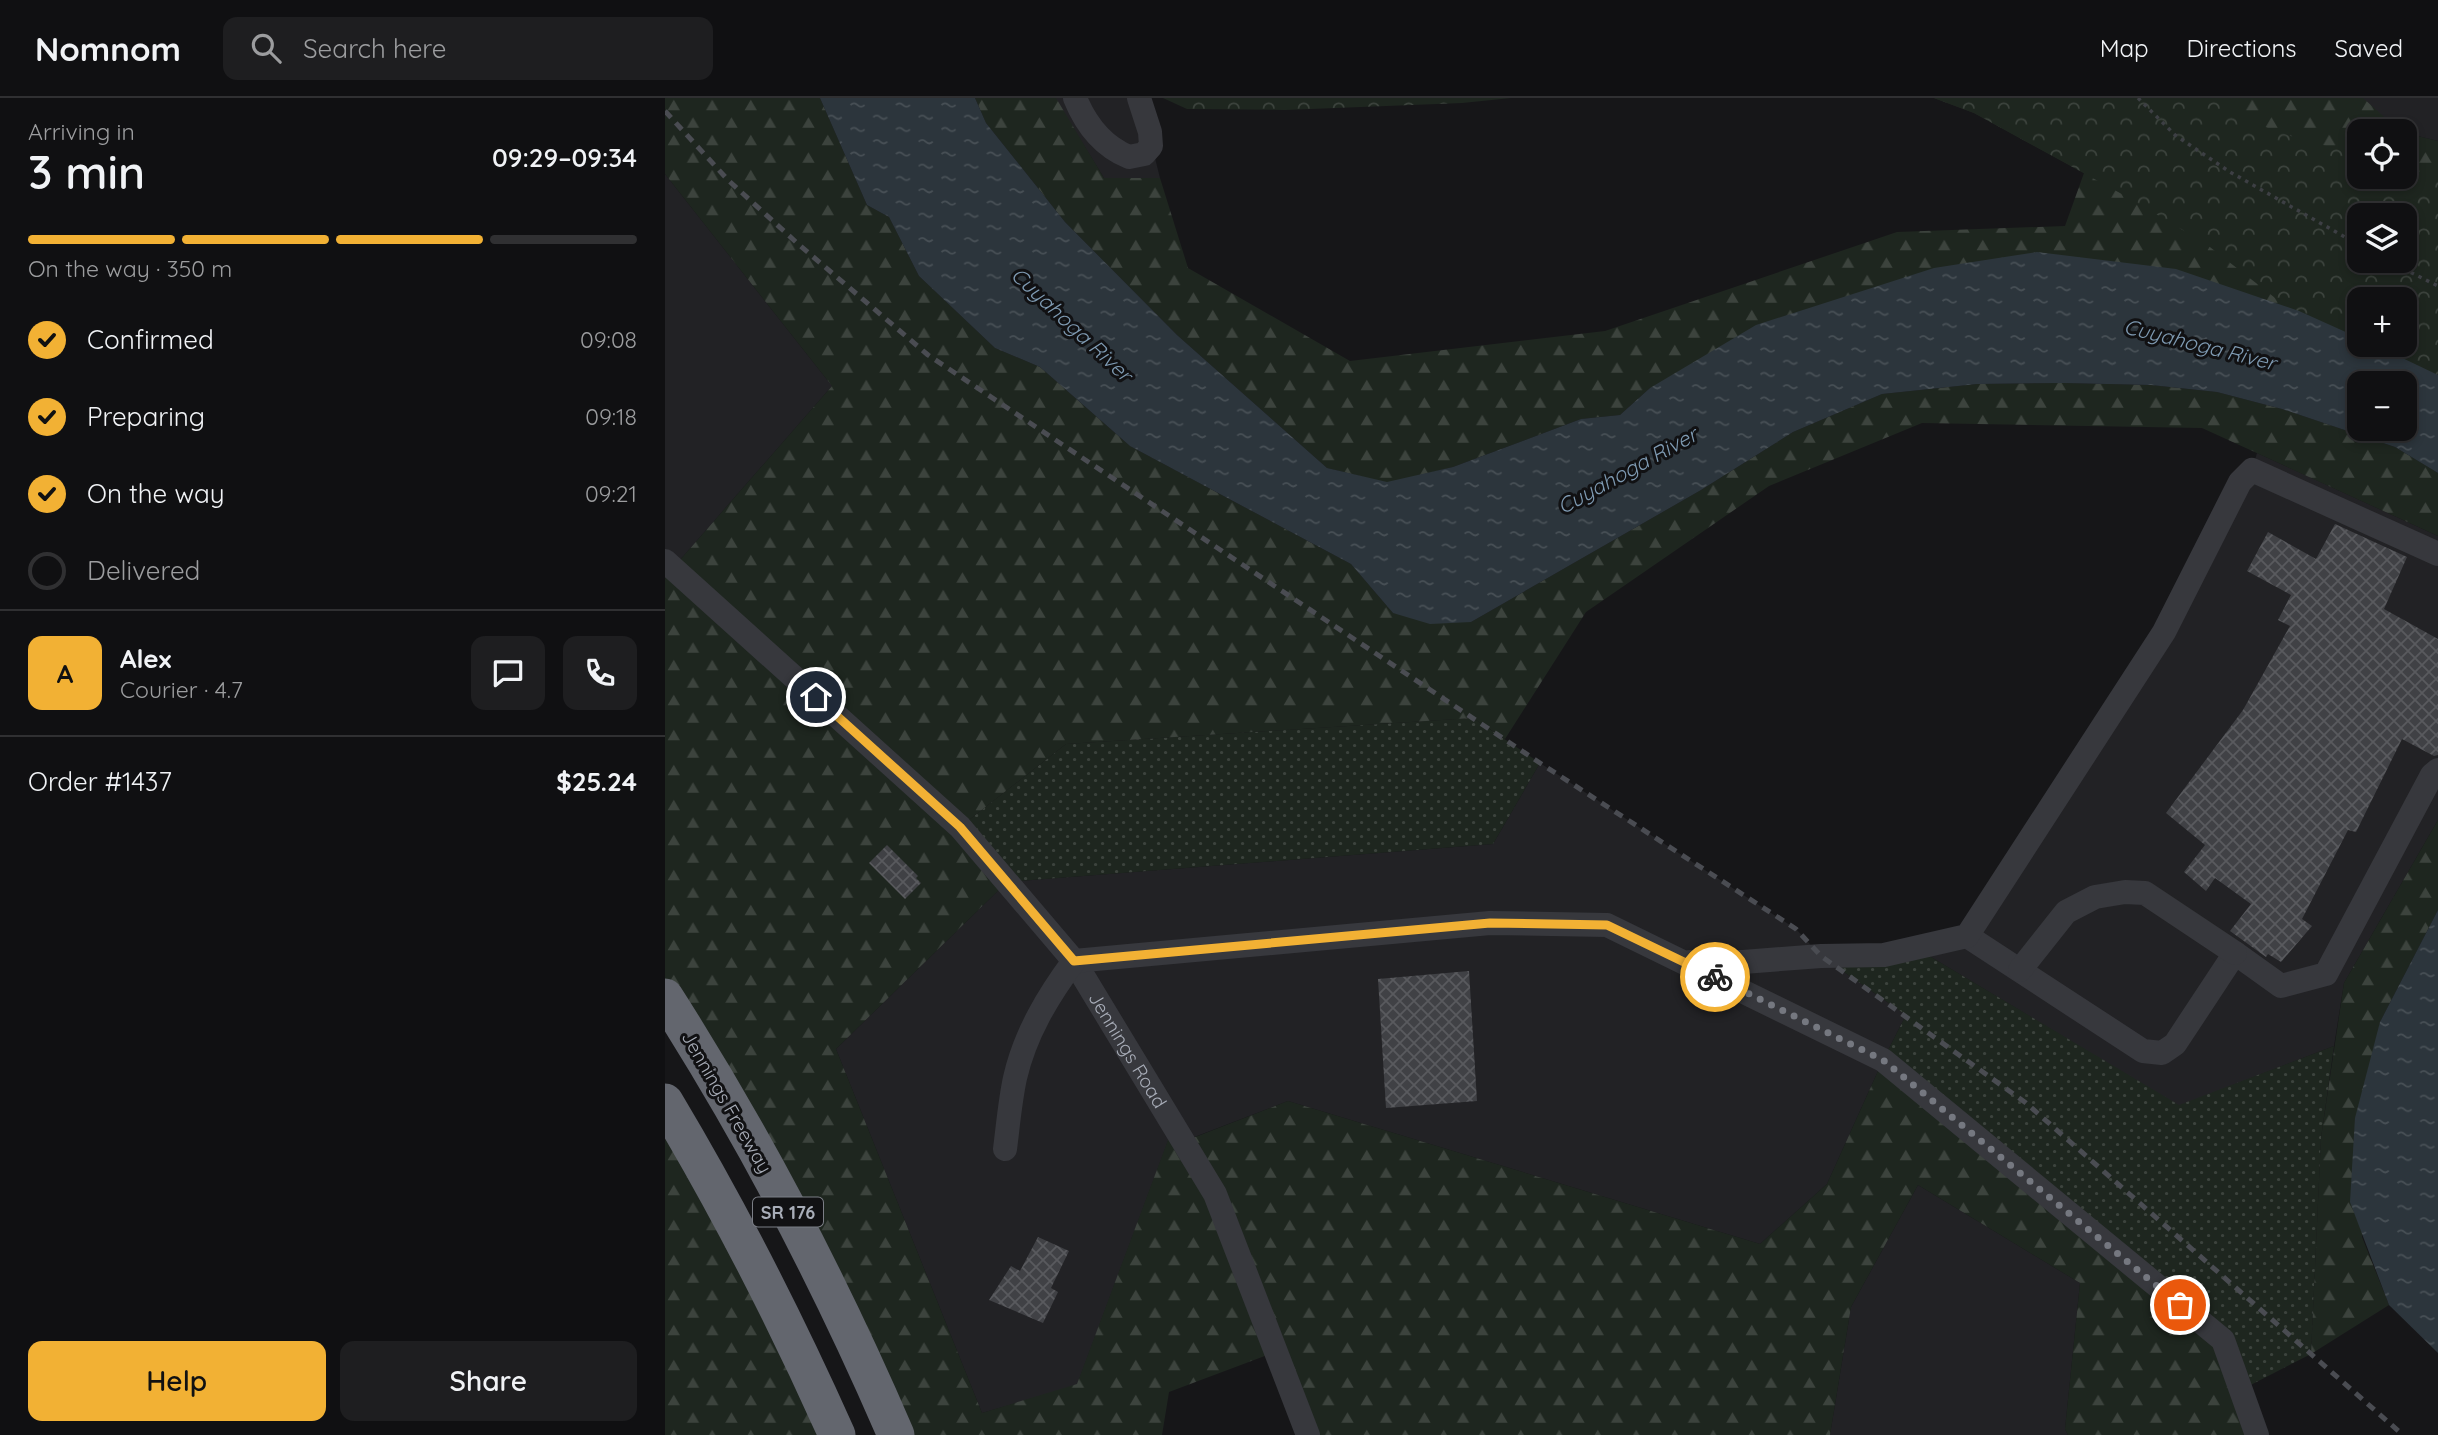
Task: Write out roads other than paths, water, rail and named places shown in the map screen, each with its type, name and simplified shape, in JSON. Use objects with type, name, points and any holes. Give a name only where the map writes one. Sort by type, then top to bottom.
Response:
[{"type":"highway","name":"Jennings Freeway","points":[[665,997],[731,1107],[801,1236],[874,1383],[896,1435]]},
{"type":"highway","name":"SR 176","points":[[665,1102],[727,1210],[805,1364],[837,1435]]},
{"type":"street","points":[[1075,98],[1084,119],[1105,144],[1129,157],[1143,154],[1151,146],[1150,132],[1139,98]]},
{"type":"street","points":[[1683,961],[1743,962],[1821,956],[1884,955],[1967,936],[2164,632],[2240,482],[2252,470],[2438,554]]},
{"type":"street","name":"Jennings Road","points":[[665,561],[960,827],[1074,961],[1215,1194],[1308,1435]]},
{"type":"street","points":[[2020,970],[2066,912],[2095,897],[2125,892],[2144,893],[2281,986],[2326,974],[2433,775],[2438,771]]},
{"type":"street","points":[[1005,1149],[1015,1078],[1028,1037],[1049,994],[1074,961],[1490,923],[1607,925],[1883,1060],[2223,1340],[2257,1435]]},
{"type":"street","points":[[1967,936],[2143,1051],[2162,1053],[2175,1044],[2235,953]]},
{"type":"water","name":"Cuyahoga River","points":[[820,98],[975,98],[986,123],[1065,222],[1177,335],[1327,468],[1387,482],[1453,467],[1581,419],[1620,415],[1650,388],[1756,325],[1934,268],[2037,252],[2176,269],[2299,311],[2347,333],[2347,357],[2400,357],[2438,375],[2438,473],[2395,447],[2377,441],[2417,441],[2417,371],[2347,371],[2347,431],[2282,409],[2217,392],[2151,385],[1977,384],[1882,394],[1793,432],[1701,490],[1471,622],[1430,624],[1393,613],[1351,564],[1130,446],[1040,367],[995,348],[919,276],[889,217],[867,205]]},
{"type":"water","points":[[2438,910],[2438,1353],[2389,1305],[2350,1202],[2355,1118],[2380,1022]]},
{"type":"railway","points":[[665,111],[728,180],[928,355],[1540,763],[1796,929],[1821,956],[2026,1103],[2403,1435]]}]
